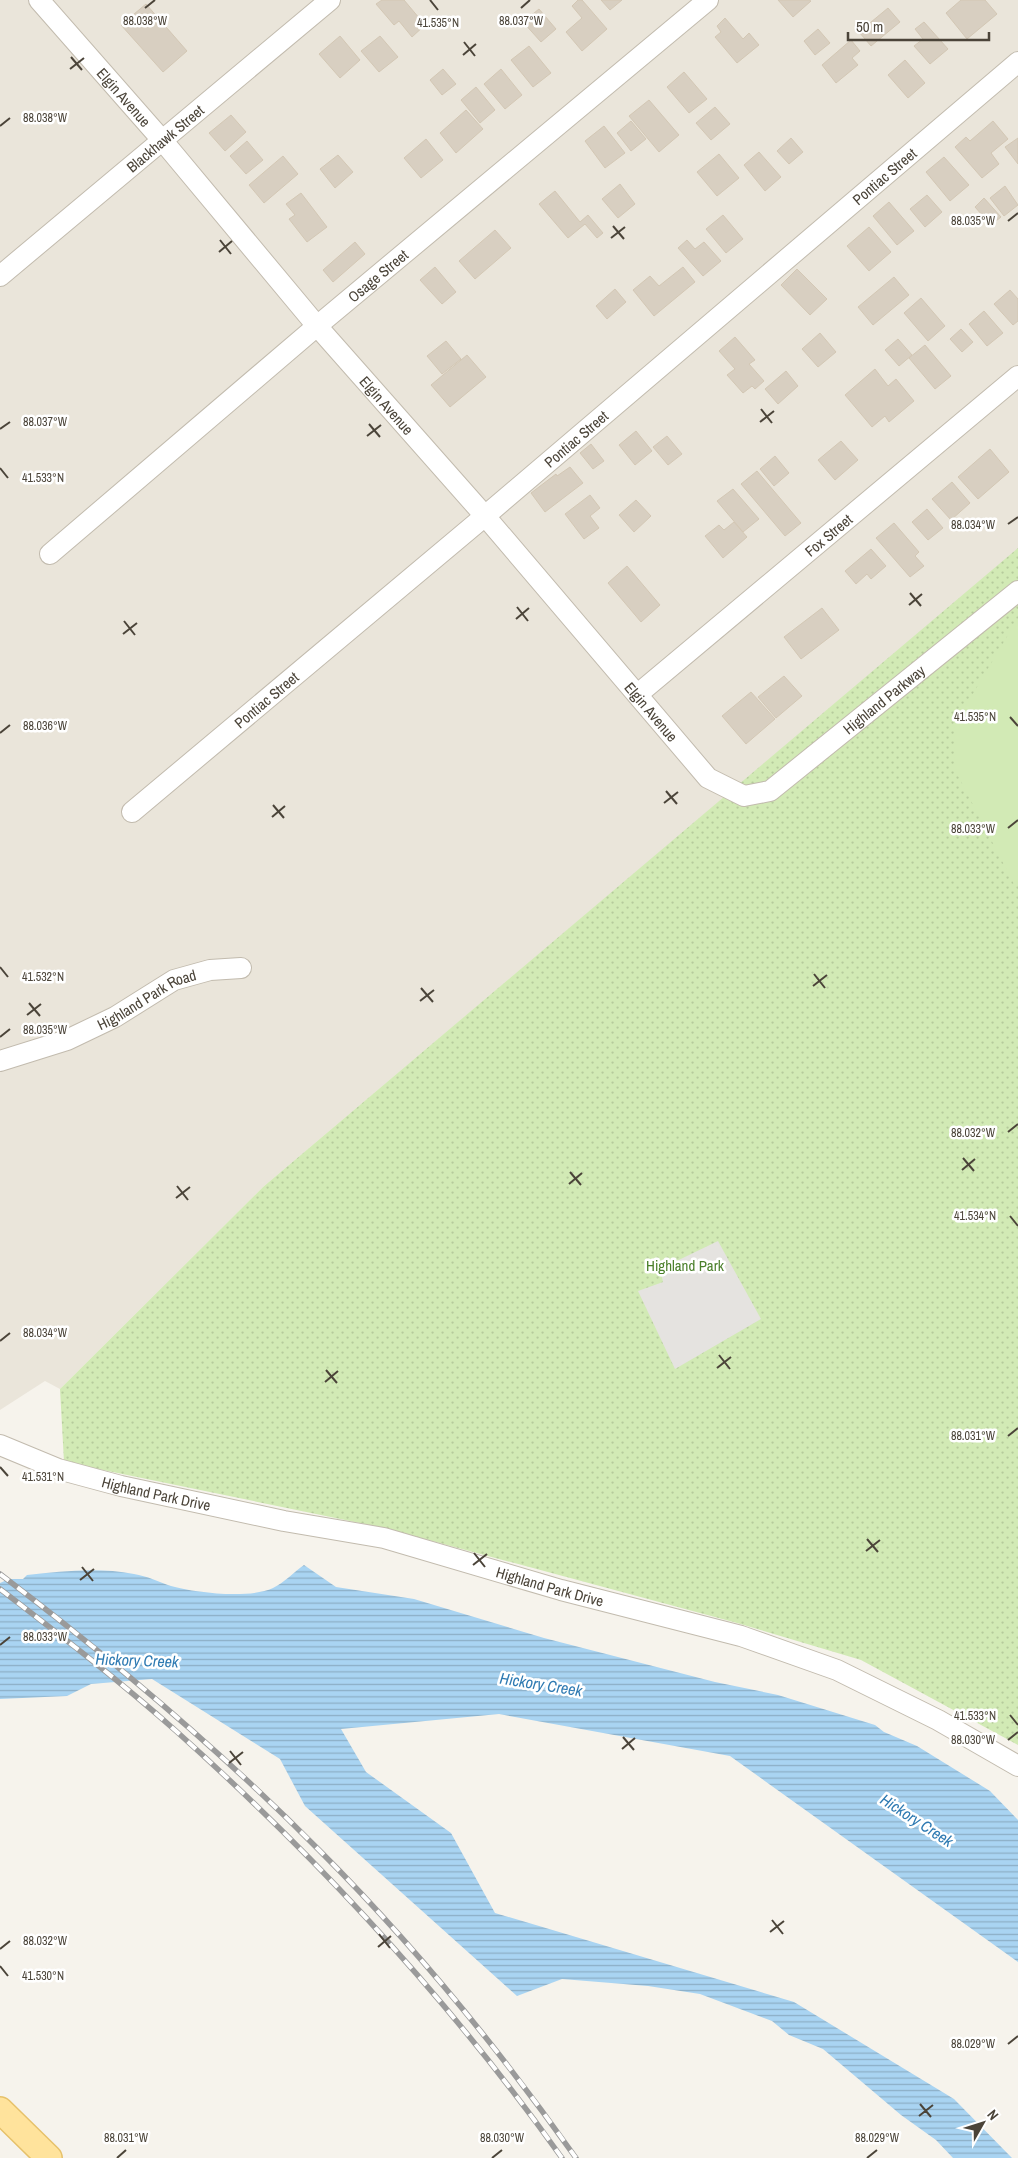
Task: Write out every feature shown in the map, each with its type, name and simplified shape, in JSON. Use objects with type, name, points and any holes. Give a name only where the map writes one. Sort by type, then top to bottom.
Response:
[{"type":"main road","points":[[0,2110],[49,2158]]},
{"type":"street","name":"Elgin Avenue","points":[[40,0],[162,140],[317,326],[485,516],[708,778],[744,796]]},
{"type":"street","name":"Blackhawk Street","points":[[0,276],[330,0]]},
{"type":"street","name":"Osage Street","points":[[50,554],[317,326],[708,0]]},
{"type":"street","name":"Pontiac Street","points":[[132,812],[485,516],[1018,62]]},
{"type":"street","name":"Fox Street","points":[[638,694],[1018,376]]},
{"type":"street","name":"Highland Parkway","points":[[744,796],[770,791],[1018,591]]},
{"type":"street","name":"Highland Park Road","points":[[0,1061],[67,1040],[115,1017],[174,980],[210,970],[240,968]]},
{"type":"street","name":"Highland Park Drive","points":[[0,1445],[58,1470],[122,1486],[275,1519],[384,1538],[561,1590],[741,1636],[837,1670],[938,1720],[1018,1766]]},
{"type":"shaded area","points":[[0,0],[1018,0],[1018,549],[263,1187],[60,1389],[45,1381],[0,1410]]},
{"type":"shaded area","points":[[718,1241],[761,1319],[675,1369],[638,1291],[663,1282],[660,1269]]},
{"type":"green space","name":"Highland Park","points":[[1018,548],[1018,1745],[861,1660],[737,1623],[384,1528],[64,1462],[60,1389],[263,1187]]},
{"type":"green space","points":[[1018,618],[1018,884],[1015,886],[954,768],[955,724]]},
{"type":"water","name":"Hickory Creek","points":[[304,1565],[336,1587],[414,1599],[544,1638],[715,1682],[778,1695],[875,1725],[884,1732],[917,1746],[990,1791],[1018,1820],[1018,1962],[730,1756],[499,1714],[341,1729],[366,1772],[451,1833],[495,1913],[794,2002],[954,2099],[1012,2158],[953,2158],[936,2140],[901,2115],[823,2049],[789,2035],[772,2021],[700,1994],[648,1986],[562,1979],[517,1996],[305,1806],[280,1759],[152,1679],[91,1684],[67,1696],[0,1699],[0,1583],[9,1579],[23,1579],[27,1575],[54,1572],[80,1570],[107,1571],[139,1575],[171,1586],[194,1591],[237,1594],[273,1588]]},
{"type":"building","points":[[382,0],[404,0],[425,25],[412,37],[399,21],[394,25],[376,4]]},
{"type":"building","points":[[578,0],[582,0],[607,29],[582,51],[566,32],[582,18],[572,6]]},
{"type":"building","points":[[601,0],[622,0],[610,10]]},
{"type":"building","points":[[778,0],[809,0],[811,1],[793,17]]},
{"type":"building","points":[[961,0],[985,0],[997,14],[967,39],[946,13]]},
{"type":"building","points":[[146,4],[187,51],[163,72],[121,25]]},
{"type":"building","points":[[888,8],[900,22],[871,46],[859,32]]},
{"type":"building","points":[[539,9],[556,29],[541,42],[523,22]]},
{"type":"building","points":[[725,18],[743,39],[749,33],[759,45],[737,63],[715,37],[721,32],[717,26]]},
{"type":"building","points":[[924,22],[948,49],[930,64],[914,46],[923,39],[915,29]]},
{"type":"building","points":[[818,29],[830,43],[815,55],[804,41]]},
{"type":"building","points":[[340,36],[360,60],[340,78],[319,54]]},
{"type":"building","points":[[380,36],[398,57],[379,72],[361,51]]},
{"type":"building","points":[[851,40],[860,51],[852,58],[858,65],[836,83],[822,65]]},
{"type":"building","points":[[529,46],[551,73],[533,87],[511,60]]},
{"type":"building","points":[[905,60],[925,83],[908,98],[888,75]]},
{"type":"building","points":[[443,69],[456,84],[442,95],[430,80]]},
{"type":"building","points":[[501,69],[522,95],[505,109],[484,84]]},
{"type":"building","points":[[684,72],[707,99],[689,113],[667,87]]},
{"type":"building","points":[[476,87],[495,110],[480,123],[461,100]]},
{"type":"building","points":[[649,100],[679,135],[659,152],[629,116]]},
{"type":"building","points":[[715,107],[730,124],[711,140],[696,123]]},
{"type":"building","points":[[466,110],[483,129],[456,153],[440,133]]},
{"type":"building","points":[[231,115],[246,132],[225,151],[209,133]]},
{"type":"building","points":[[631,121],[646,139],[631,151],[617,133]]},
{"type":"building","points":[[993,121],[1008,139],[991,153],[999,164],[982,178],[955,147],[966,137],[970,141]]},
{"type":"building","points":[[604,126],[625,153],[605,168],[585,141]]},
{"type":"building","points":[[791,138],[803,152],[789,164],[777,151]]},
{"type":"building","points":[[1018,138],[1018,164],[1005,147]]},
{"type":"building","points":[[426,139],[443,160],[421,178],[404,158]]},
{"type":"building","points":[[247,141],[263,160],[246,174],[230,156]]},
{"type":"building","points":[[759,152],[781,177],[765,191],[744,165]]},
{"type":"building","points":[[719,154],[739,178],[717,196],[697,172]]},
{"type":"building","points":[[338,155],[353,172],[335,188],[320,169]]},
{"type":"building","points":[[283,156],[298,174],[264,203],[249,185]]},
{"type":"building","points":[[944,157],[969,185],[950,201],[926,172]]},
{"type":"building","points":[[620,184],[635,204],[618,218],[602,199]]},
{"type":"building","points":[[1005,186],[1018,205],[1004,216],[990,198]]},
{"type":"building","points":[[555,191],[580,222],[588,215],[603,233],[597,238],[585,224],[568,238],[539,204]]},
{"type":"building","points":[[301,193],[327,227],[307,242],[289,219],[295,215],[286,204]]},
{"type":"building","points":[[927,195],[942,212],[925,227],[910,209]]},
{"type":"building","points":[[984,198],[1001,217],[991,225],[975,207]]},
{"type":"building","points":[[889,202],[914,231],[897,245],[873,216]]},
{"type":"building","points":[[723,215],[743,239],[726,253],[706,229]]},
{"type":"building","points":[[869,227],[891,252],[869,271],[847,246]]},
{"type":"building","points":[[495,230],[511,248],[475,279],[459,261]]},
{"type":"building","points":[[687,240],[695,249],[704,242],[721,261],[703,276],[678,248]]},
{"type":"building","points":[[355,242],[365,254],[333,282],[323,270]]},
{"type":"building","points":[[435,267],[456,292],[442,304],[420,280]]},
{"type":"building","points":[[683,267],[695,282],[654,316],[633,290],[650,276],[659,286]]},
{"type":"building","points":[[797,269],[827,299],[810,315],[781,285]]},
{"type":"building","points":[[894,277],[909,295],[873,325],[858,307]]},
{"type":"building","points":[[615,289],[626,302],[607,319],[596,306]]},
{"type":"building","points":[[1010,290],[1018,299],[1018,321],[1013,325],[994,304]]},
{"type":"building","points":[[921,298],[945,326],[928,341],[904,313]]},
{"type":"building","points":[[984,311],[1003,333],[987,346],[969,324]]},
{"type":"building","points":[[961,329],[973,342],[962,352],[950,339]]},
{"type":"building","points":[[820,333],[836,352],[818,367],[802,349]]},
{"type":"building","points":[[735,337],[755,360],[749,364],[764,381],[755,389],[752,386],[743,393],[727,375],[735,369],[719,351]]},
{"type":"building","points":[[898,339],[912,355],[899,366],[885,350]]},
{"type":"building","points":[[446,341],[461,359],[442,374],[427,356]]},
{"type":"building","points":[[925,345],[951,376],[935,389],[909,358]]},
{"type":"building","points":[[467,355],[486,377],[450,407],[431,385]]},
{"type":"building","points":[[875,369],[888,386],[896,379],[914,401],[889,422],[885,416],[872,427],[845,395]]},
{"type":"building","points":[[786,371],[798,386],[778,404],[765,389]]},
{"type":"building","points":[[636,431],[652,451],[635,465],[619,445]]},
{"type":"building","points":[[667,436],[682,454],[668,465],[653,447]]},
{"type":"building","points":[[841,441],[858,460],[835,480],[818,460]]},
{"type":"building","points":[[591,444],[604,461],[593,469],[580,453]]},
{"type":"building","points":[[990,449],[1009,472],[978,499],[958,477]]},
{"type":"building","points":[[775,456],[789,473],[774,486],[760,469]]},
{"type":"building","points":[[570,467],[583,483],[545,512],[531,493],[556,474],[557,476]]},
{"type":"building","points":[[757,471],[801,523],[785,536],[741,484]]},
{"type":"building","points":[[952,482],[970,503],[951,520],[932,499]]},
{"type":"building","points":[[733,489],[759,519],[743,532],[717,501]]},
{"type":"building","points":[[590,495],[600,508],[590,516],[599,528],[584,539],[565,514]]},
{"type":"building","points":[[636,500],[651,516],[634,532],[619,515]]},
{"type":"building","points":[[927,509],[943,528],[928,540],[912,522]]},
{"type":"building","points":[[734,522],[747,537],[723,558],[705,536],[719,525],[724,530]]},
{"type":"building","points":[[894,523],[919,552],[915,556],[924,566],[910,577],[876,538]]},
{"type":"building","points":[[871,549],[886,566],[871,579],[867,574],[856,584],[845,571]]},
{"type":"building","points":[[627,566],[660,605],[641,622],[608,583]]},
{"type":"building","points":[[822,608],[839,630],[801,659],[784,637]]},
{"type":"building","points":[[784,676],[802,696],[776,718],[758,697]]},
{"type":"building","points":[[751,692],[775,719],[746,744],[722,716]]},
{"type":"railway","points":[[0,1574],[164,1706],[243,1777],[319,1850],[388,1922],[454,1998],[517,2077],[576,2158]]},
{"type":"railway","points":[[0,1589],[90,1658],[155,1712],[281,1830],[381,1934],[428,1988],[475,2043],[562,2158]]}]
